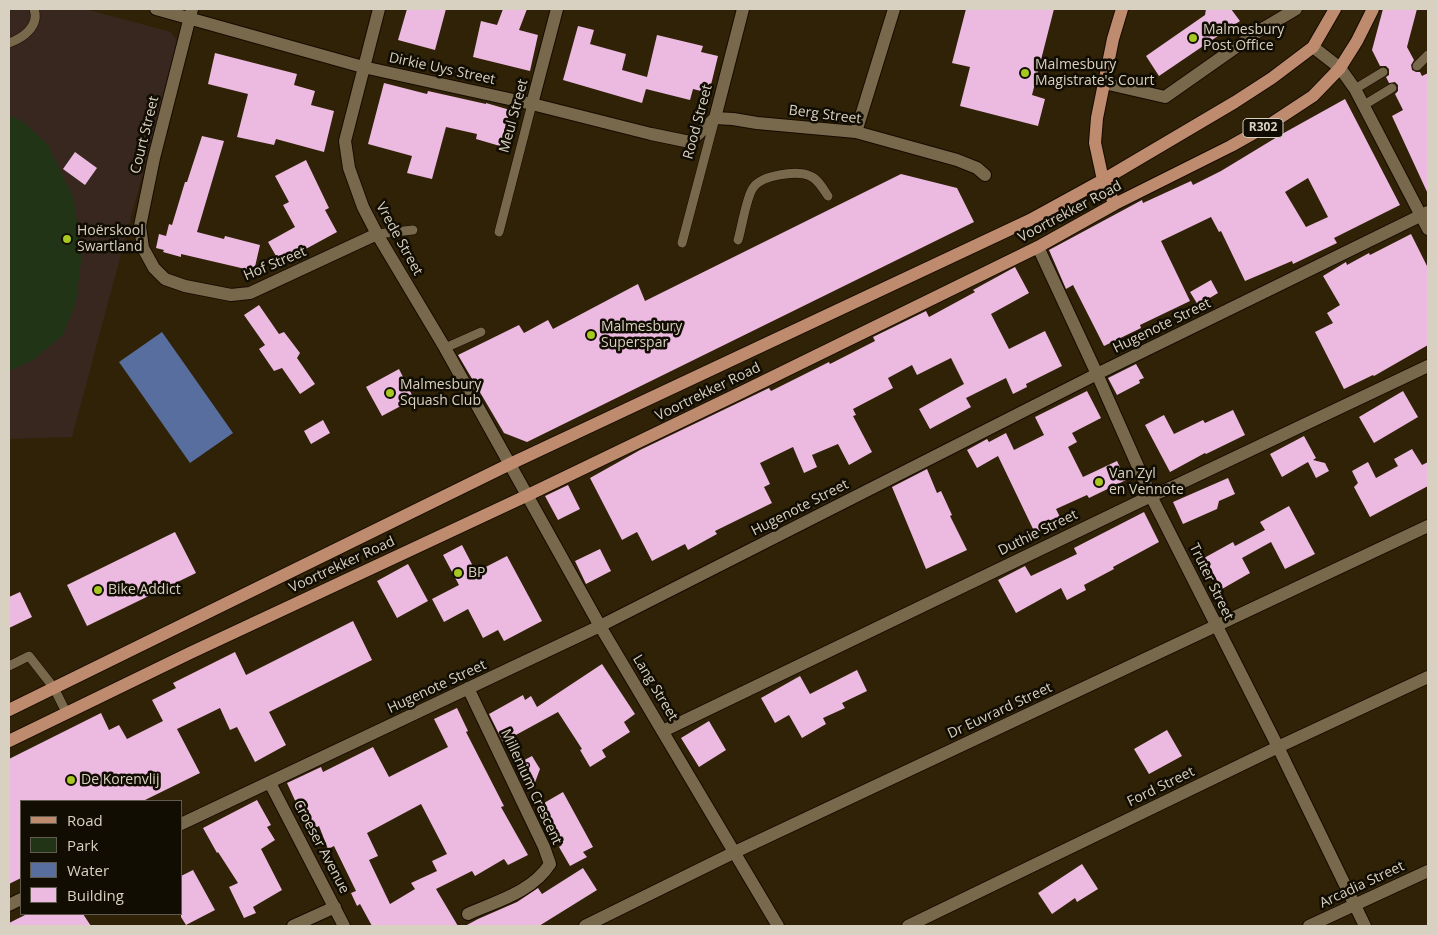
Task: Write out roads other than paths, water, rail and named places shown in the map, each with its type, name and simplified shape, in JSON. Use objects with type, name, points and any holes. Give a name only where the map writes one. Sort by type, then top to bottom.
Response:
[{"type":"main road","points":[[1115,204],[1103,180],[1095,143],[1097,118],[1104,83],[1113,39],[1122,9]]},
{"type":"main road","name":"Voortrekker Road","points":[[9,710],[510,464],[1030,220],[1103,180],[1272,78],[1313,47],[1334,9]]},
{"type":"main road","name":"Voortrekker Road","points":[[9,741],[66,712],[740,394],[1038,247],[1115,204],[1256,132],[1313,96],[1340,68],[1357,41],[1373,9]]},
{"type":"street","name":"Dirkie Uys Street","points":[[156,9],[191,14],[363,67],[532,104],[690,142],[715,118]]},
{"type":"street","name":"Vrede Street","points":[[379,9],[345,141],[349,168],[363,207],[377,234],[445,348],[510,464]]},
{"type":"street","name":"Meul Street","points":[[532,104],[557,9]]},
{"type":"street","name":"Rood Street","points":[[715,118],[743,9]]},
{"type":"street","points":[[856,132],[894,9]]},
{"type":"street","points":[[1104,83],[1165,97],[1259,31],[1296,9]]},
{"type":"street","name":"Court Street","points":[[154,268],[143,248],[140,226],[154,158],[191,14]]},
{"type":"street","points":[[1313,47],[1340,68],[1355,89],[1425,213],[1428,229]]},
{"type":"street","name":"Berg Street","points":[[715,118],[856,132],[958,160],[977,168],[985,175]]},
{"type":"street","name":"Hugenote Street","points":[[182,824],[600,626],[1098,374],[1425,213]]},
{"type":"street","name":"Hof Street","points":[[154,268],[166,279],[185,286],[231,295],[250,293],[377,234]]},
{"type":"street","name":"Truter Street","points":[[1038,247],[1098,374],[1151,496],[1278,747],[1365,926]]},
{"type":"street","name":"Duthie Street","points":[[663,731],[1151,496],[1428,366]]},
{"type":"street","name":"Lang Street","points":[[510,464],[526,496],[600,626],[778,926]]},
{"type":"street","name":"Dr Euvrard Street","points":[[586,926],[735,852],[1428,526]]},
{"type":"street","name":"Ford Street","points":[[908,926],[1278,747],[1428,678]]},
{"type":"street","name":"Millenium Crescent","points":[[468,688],[544,847],[550,864],[539,879],[521,891],[468,914]]},
{"type":"street","name":"Croeser Avenue","points":[[270,782],[344,926]]},
{"type":"street","name":"Arcadia Street","points":[[1309,926],[1428,871]]},
{"type":"street","points":[[293,926],[335,907]]},
{"type":"lane","points":[[9,43],[22,38],[30,30],[36,14],[34,9]]},
{"type":"lane","points":[[1417,63],[1428,55]]},
{"type":"lane","points":[[1355,89],[1384,72]]},
{"type":"lane","points":[[1364,105],[1392,88]]},
{"type":"lane","name":"Meul Street","points":[[499,232],[532,104]]},
{"type":"lane","name":"Rood Street","points":[[682,243],[715,118]]},
{"type":"lane","points":[[738,240],[751,189],[757,182],[775,174],[809,175],[817,180],[828,196]]},
{"type":"lane","points":[[377,234],[413,230]]},
{"type":"lane","points":[[445,348],[481,332]]},
{"type":"lane","points":[[9,666],[29,656],[54,688],[66,712]]},
{"type":"water","points":[[162,332],[233,433],[190,463],[119,362]]},
{"type":"place","name":"Malmesbury Post Office","points":[[1193,38]]},
{"type":"place","name":"Malmesbury Magistrate's Court","points":[[1025,73]]},
{"type":"place","name":"Hoërskool Swartland","points":[[67,239]]},
{"type":"place","name":"Malmesbury Superspar","points":[[591,335]]},
{"type":"place","name":"Malmesbury Squash Club","points":[[390,393]]},
{"type":"place","name":"Van Zyl en Vennote","points":[[1099,482]]},
{"type":"place","name":"BP","points":[[458,573]]},
{"type":"place","name":"Bike Addict","points":[[98,590]]},
{"type":"place","name":"De Korenvlij","points":[[71,780]]}]
